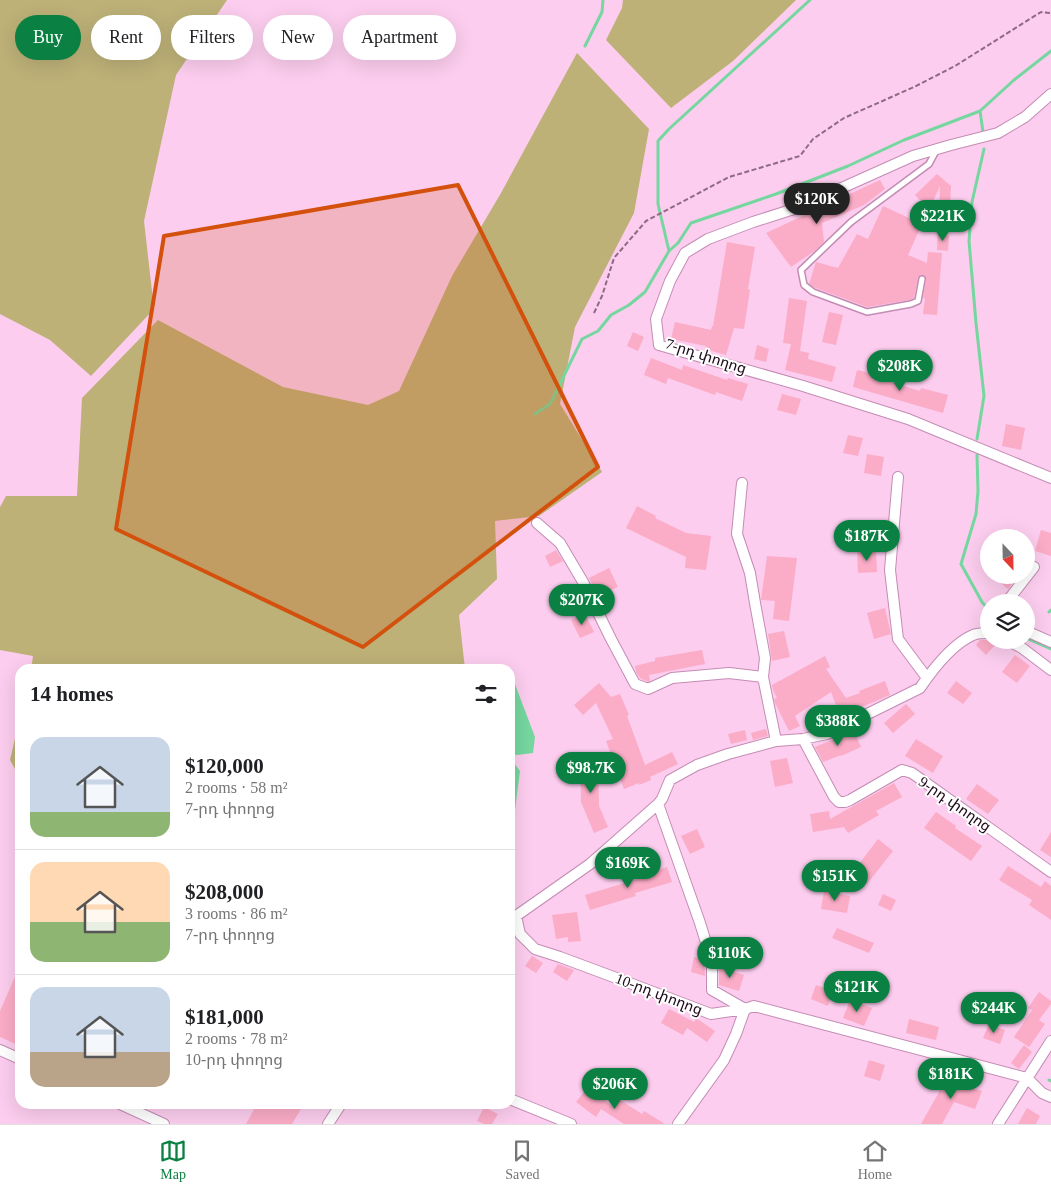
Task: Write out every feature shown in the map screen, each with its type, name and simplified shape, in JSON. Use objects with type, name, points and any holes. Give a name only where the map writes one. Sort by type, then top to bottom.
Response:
[{"type":"street","name":"7-րդ փողոց","points":[[1051,94],[1025,117],[998,133],[912,156],[797,208],[708,239],[684,254],[670,281],[656,319],[659,344],[908,418],[1051,478]]},
{"type":"street","points":[[898,477],[890,570],[898,640],[927,678]]},
{"type":"street","points":[[742,483],[737,534],[750,573],[756,603],[764,658],[763,677],[776,742]]},
{"type":"street","points":[[537,523],[560,543],[583,582],[635,684],[648,689],[672,678],[729,673],[763,677]]},
{"type":"street","points":[[1013,594],[1021,584]]},
{"type":"street","points":[[515,915],[590,864],[658,804],[670,780],[697,765],[728,754],[776,742],[827,734],[920,688],[955,646],[975,634],[980,634]]},
{"type":"street","points":[[1035,636],[1051,642]]},
{"type":"street","points":[[1023,649],[1051,670]]},
{"type":"street","name":"9-րդ փողոց","points":[[803,739],[834,797],[839,802],[850,800],[902,770],[912,773],[1051,872]]},
{"type":"street","points":[[658,804],[712,962],[712,990],[745,1009],[724,1060],[678,1124]]},
{"type":"street","name":"10-րդ փողոց","points":[[515,921],[520,934],[535,949],[602,972],[711,1014],[754,1006],[1027,1078],[1042,1092],[1051,1096]]},
{"type":"street","points":[[998,1124],[1051,1040]]},
{"type":"street","points":[[0,1050],[15,1057]]},
{"type":"street","points":[[515,1102],[571,1124]]},
{"type":"street","points":[[131,1109],[164,1124]]},
{"type":"street","points":[[328,1124],[338,1109]]},
{"type":"lane","points":[[922,279],[918,301],[867,312],[813,292],[804,285],[801,270],[851,222],[929,164],[937,149]]},
{"type":"path","points":[[594,313],[602,296],[614,258],[646,220],[729,177],[800,156],[814,139],[844,118],[914,87],[955,66],[1041,12],[1051,13]]},
{"type":"highlighted area","points":[[458,185],[598,467],[363,647],[116,529],[164,236]]},
{"type":"shaded area","points":[[0,0],[227,0],[217,15],[171,15],[171,60],[186,60],[176,75],[144,221],[154,309],[91,376],[50,340],[0,314]]},
{"type":"shaded area","points":[[623,0],[796,0],[733,61],[671,108],[606,40],[622,8]]},
{"type":"shaded area","points":[[577,53],[649,129],[634,213],[575,327],[560,404],[602,472],[539,516],[495,521],[497,579],[459,615],[464,664],[32,664],[33,656],[0,650],[0,507],[6,496],[77,496],[82,398],[158,320],[283,387],[368,405],[399,391],[452,276],[501,193]]},
{"type":"shaded area","points":[[515,684],[535,737],[533,753],[515,755]]},
{"type":"shaded area","points":[[15,738],[15,769],[10,760]]},
{"type":"shaded area","points":[[515,764],[520,771],[515,810]]},
{"type":"building","points":[[937,174],[951,186],[949,230],[939,220],[940,186],[929,210],[915,195]]},
{"type":"building","points":[[880,180],[885,189],[864,205],[822,223],[824,242],[816,250],[791,267],[766,233]]},
{"type":"building","points":[[883,206],[922,224],[908,255],[927,263],[928,252],[942,253],[937,315],[923,314],[926,277],[923,275],[920,275],[918,278],[914,298],[867,307],[809,284],[816,262],[838,268],[857,234],[868,239]]},
{"type":"building","points":[[938,231],[949,236],[948,251],[937,250]]},
{"type":"building","points":[[727,242],[755,247],[744,329],[734,328],[726,355],[705,349],[706,346],[671,339],[675,322],[711,330]]},
{"type":"building","points":[[789,298],[807,301],[800,351],[809,353],[808,359],[836,367],[832,382],[785,370],[791,344],[783,343]]},
{"type":"building","points":[[829,312],[843,315],[836,345],[822,342]]},
{"type":"building","points":[[633,332],[644,337],[638,351],[627,346]]},
{"type":"building","points":[[757,345],[769,349],[766,362],[754,359]]},
{"type":"building","points":[[651,358],[682,370],[683,365],[727,380],[728,378],[748,384],[742,401],[716,392],[715,395],[668,378],[666,384],[644,375]]},
{"type":"building","points":[[857,370],[879,375],[878,378],[920,391],[921,388],[948,395],[943,413],[853,387]]},
{"type":"building","points":[[782,394],[801,399],[796,415],[777,410]]},
{"type":"building","points":[[1006,424],[1025,428],[1021,450],[1002,446]]},
{"type":"building","points":[[848,435],[863,438],[858,456],[843,453]]},
{"type":"building","points":[[867,454],[884,457],[881,476],[864,473]]},
{"type":"building","points":[[637,506],[656,516],[655,518],[686,533],[711,536],[706,570],[685,568],[686,557],[626,528]]},
{"type":"building","points":[[1041,530],[1051,533],[1051,556],[1035,551]]},
{"type":"building","points":[[556,550],[563,561],[550,567],[545,556]]},
{"type":"building","points":[[876,550],[877,572],[858,573],[857,551]]},
{"type":"building","points":[[767,556],[797,558],[789,621],[773,619],[775,601],[761,600]]},
{"type":"building","points":[[609,568],[618,587],[598,596],[589,578]]},
{"type":"building","points":[[1002,584],[1012,584],[1008,589]]},
{"type":"building","points":[[885,608],[891,634],[874,639],[867,613]]},
{"type":"building","points":[[585,614],[594,632],[580,638],[571,620]]},
{"type":"building","points":[[784,631],[790,657],[772,661],[768,634]]},
{"type":"building","points":[[980,640],[980,649],[976,645]]},
{"type":"building","points":[[980,649],[991,649],[986,655]]},
{"type":"building","points":[[702,650],[705,664],[649,675],[650,681],[648,682],[640,678],[636,672],[635,666],[655,661],[655,658]]},
{"type":"building","points":[[1015,655],[1030,666],[1017,683],[1002,672]]},
{"type":"building","points":[[825,656],[830,667],[826,669],[846,698],[885,681],[890,695],[840,716],[831,692],[795,716],[800,726],[789,731],[775,703],[774,699],[777,698],[772,685]]},
{"type":"building","points":[[956,681],[972,693],[963,704],[947,693]]},
{"type":"building","points":[[599,683],[611,697],[620,694],[629,715],[627,716],[645,765],[672,752],[678,764],[650,777],[651,780],[624,789],[606,741],[613,739],[596,703],[583,715],[574,705]]},
{"type":"building","points":[[906,704],[915,714],[893,733],[884,723]]},
{"type":"building","points":[[766,729],[768,736],[753,740],[751,733]]},
{"type":"building","points":[[745,730],[747,740],[731,744],[728,734]]},
{"type":"building","points":[[854,731],[861,747],[823,762],[815,747]]},
{"type":"building","points":[[916,739],[943,756],[933,773],[905,756]]},
{"type":"building","points":[[598,758],[599,806],[608,827],[594,833],[581,802],[580,759]]},
{"type":"building","points":[[787,758],[793,783],[775,787],[770,761]]},
{"type":"building","points":[[894,783],[902,797],[876,811],[879,815],[848,833],[844,827],[813,832],[810,814],[829,811],[830,819]]},
{"type":"building","points":[[977,784],[999,800],[988,814],[966,799]]},
{"type":"building","points":[[936,812],[956,826],[955,828],[982,846],[971,861],[924,828]]},
{"type":"building","points":[[697,829],[705,847],[690,854],[681,836]]},
{"type":"building","points":[[1051,832],[1051,857],[1040,850]]},
{"type":"building","points":[[878,839],[893,851],[867,884],[853,872]]},
{"type":"building","points":[[1008,866],[1041,887],[1045,881],[1051,886],[1051,920],[1029,905],[1032,900],[999,880]]},
{"type":"building","points":[[667,867],[672,882],[635,893],[636,896],[590,910],[585,895],[641,878],[641,876]]},
{"type":"building","points":[[824,891],[850,896],[847,913],[821,909]]},
{"type":"building","points":[[883,894],[896,900],[891,911],[878,905]]},
{"type":"building","points":[[577,912],[581,941],[568,942],[568,937],[556,939],[552,915]]},
{"type":"building","points":[[837,928],[874,943],[869,953],[832,938]]},
{"type":"building","points":[[532,956],[543,963],[536,973],[525,966]]},
{"type":"building","points":[[694,957],[704,959],[705,976],[691,972]]},
{"type":"building","points":[[558,964],[574,970],[567,981],[553,972]]},
{"type":"building","points":[[719,967],[744,975],[739,991],[719,985]]},
{"type":"building","points":[[15,976],[15,1044],[0,1037],[0,1011]]},
{"type":"building","points":[[816,985],[833,991],[828,1006],[811,999]]},
{"type":"building","points":[[1039,992],[1051,1001],[1051,1004],[1039,1020],[1045,1024],[1029,1047],[1014,1037],[1032,1010],[1028,1008]]},
{"type":"building","points":[[850,1000],[872,1008],[864,1026],[843,1018]]},
{"type":"building","points":[[669,1009],[694,1022],[696,1018],[715,1031],[707,1042],[687,1028],[683,1035],[661,1023]]},
{"type":"building","points":[[909,1019],[939,1027],[936,1040],[906,1033]]},
{"type":"building","points":[[989,1024],[1005,1030],[1000,1044],[983,1038]]},
{"type":"building","points":[[1024,1045],[1032,1052],[1019,1069],[1011,1063]]},
{"type":"building","points":[[869,1060],[885,1065],[880,1081],[864,1076]]},
{"type":"building","points":[[945,1075],[961,1081],[960,1084],[982,1091],[975,1109],[954,1102],[942,1124],[921,1124],[938,1094]]},
{"type":"building","points":[[587,1088],[615,1108],[620,1100],[642,1114],[644,1111],[665,1124],[624,1124],[601,1109],[596,1117],[576,1102]]},
{"type":"building","points":[[1027,1108],[1040,1116],[1036,1124],[1018,1124]]},
{"type":"building","points":[[254,1109],[301,1109],[292,1124],[246,1124]]},
{"type":"building","points":[[483,1109],[488,1109],[498,1114],[492,1124],[484,1124],[477,1121]]},
{"type":"waterway","points":[[585,46],[602,12],[603,0]]},
{"type":"waterway","points":[[669,251],[658,204],[658,141],[810,0]]},
{"type":"waterway","points":[[535,414],[550,404],[582,339],[598,331],[611,315],[629,305],[645,292],[669,251],[678,243],[691,223],[776,194],[848,166],[904,140],[980,111],[1014,80],[1051,51]]},
{"type":"waterway","points":[[980,111],[983,132]]},
{"type":"waterway","points":[[977,439],[984,396],[969,241],[972,202],[984,149]]},
{"type":"waterway","points":[[977,455],[978,491],[976,514],[961,564],[980,598]]},
{"type":"waterway","points":[[1035,642],[1051,649]]}]
